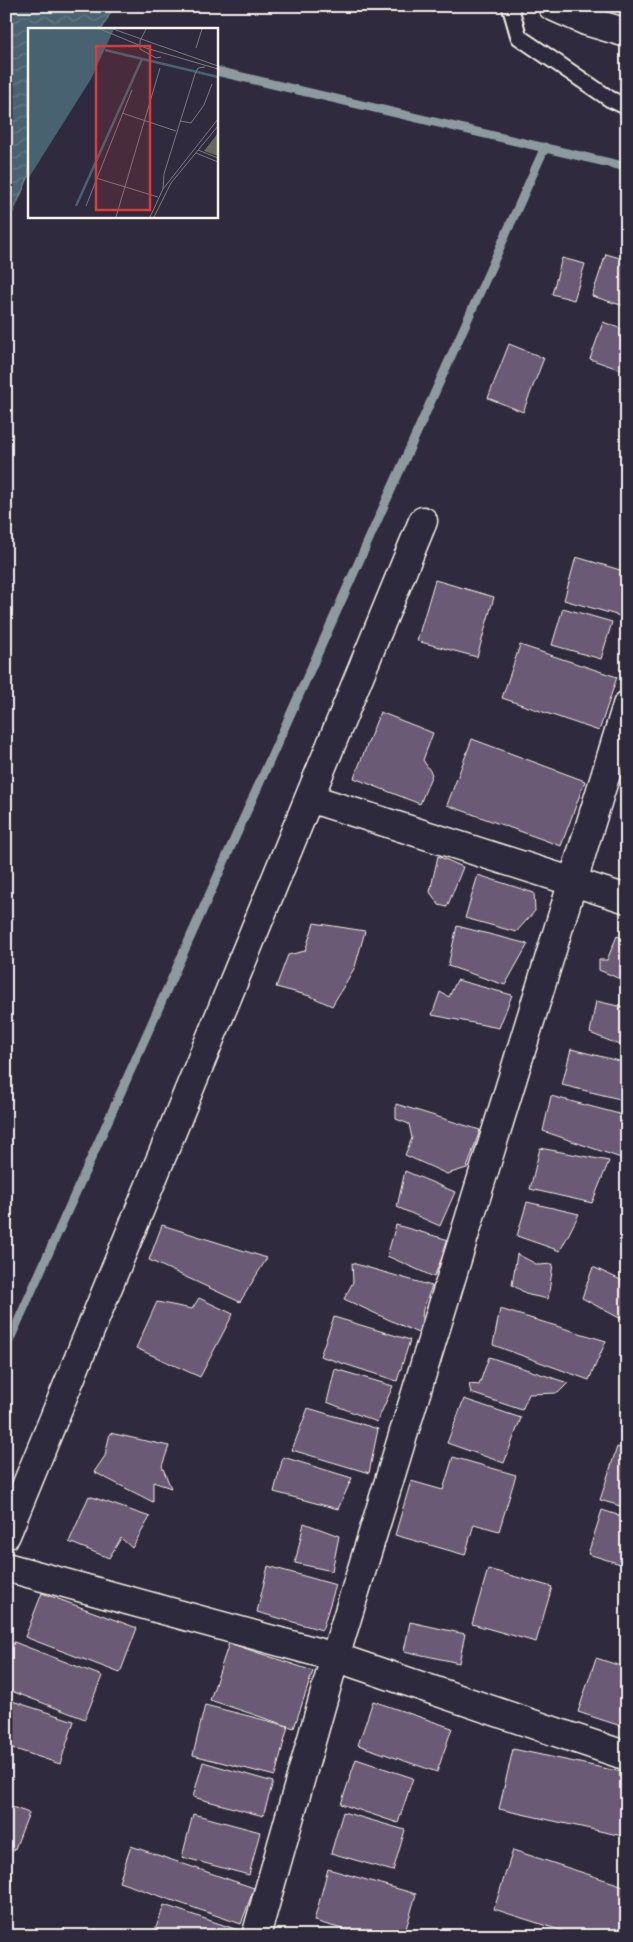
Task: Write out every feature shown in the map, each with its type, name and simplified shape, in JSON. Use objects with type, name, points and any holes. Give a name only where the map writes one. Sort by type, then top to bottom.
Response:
[{"type":"street","points":[[552,6],[586,21],[627,33]]},
{"type":"street","points":[[6,1535],[423,521]]},
{"type":"street","points":[[256,1936],[336,1657],[627,705]]},
{"type":"street","points":[[308,798],[627,899]]},
{"type":"street","points":[[6,1567],[336,1657],[627,1756]]},
{"type":"lane","points":[[510,6],[519,37],[610,100],[627,106]]},
{"type":"water","points":[[6,6],[114,6],[103,28],[28,28],[28,178],[6,228]]},
{"type":"building","points":[[606,254],[627,260],[627,307],[592,296]]},
{"type":"building","points":[[562,258],[585,264],[574,300],[552,294]]},
{"type":"building","points":[[603,322],[627,331],[627,372],[590,359]]},
{"type":"building","points":[[509,344],[544,358],[523,412],[488,398]]},
{"type":"building","points":[[627,457],[627,473],[622,471]]},
{"type":"building","points":[[576,557],[627,572],[627,618],[564,600]]},
{"type":"building","points":[[435,580],[494,597],[477,657],[417,641]]},
{"type":"building","points":[[563,608],[612,622],[601,659],[552,645]]},
{"type":"building","points":[[520,645],[617,677],[599,731],[502,698]]},
{"type":"building","points":[[380,712],[433,733],[423,760],[432,774],[420,804],[354,778]]},
{"type":"building","points":[[472,739],[585,781],[561,846],[447,805]]},
{"type":"building","points":[[438,856],[463,867],[447,907],[439,905],[430,892]]},
{"type":"building","points":[[478,875],[534,893],[535,911],[516,932],[465,918]]},
{"type":"building","points":[[314,923],[365,931],[355,967],[332,1006],[310,996],[276,987],[288,955],[305,951]]},
{"type":"building","points":[[457,926],[528,944],[505,985],[448,966]]},
{"type":"building","points":[[617,936],[627,940],[627,982],[599,970],[599,960],[607,960]]},
{"type":"building","points":[[457,980],[512,995],[499,1028],[432,1015],[440,992],[449,997]]},
{"type":"building","points":[[596,1001],[627,1008],[627,1048],[590,1033]]},
{"type":"building","points":[[571,1049],[627,1063],[627,1093],[624,1100],[562,1085]]},
{"type":"building","points":[[551,1096],[627,1116],[627,1141],[621,1158],[543,1131]]},
{"type":"building","points":[[396,1104],[480,1130],[467,1168],[447,1174],[405,1155],[412,1138],[409,1124],[396,1119]]},
{"type":"building","points":[[540,1148],[609,1161],[592,1203],[530,1189]]},
{"type":"building","points":[[405,1171],[455,1192],[440,1226],[397,1207]]},
{"type":"building","points":[[527,1202],[579,1214],[560,1251],[517,1236]]},
{"type":"building","points":[[162,1225],[267,1258],[240,1302],[149,1260]]},
{"type":"building","points":[[396,1225],[449,1240],[434,1277],[387,1256]]},
{"type":"building","points":[[517,1254],[538,1265],[553,1264],[548,1299],[529,1295],[512,1285]]},
{"type":"building","points":[[352,1263],[432,1286],[423,1309],[420,1334],[344,1299],[353,1282]]},
{"type":"building","points":[[593,1267],[627,1283],[627,1316],[625,1321],[582,1298]]},
{"type":"building","points":[[199,1298],[233,1314],[200,1377],[136,1348],[157,1302],[192,1309]]},
{"type":"building","points":[[500,1309],[606,1341],[589,1380],[493,1345]]},
{"type":"building","points":[[334,1317],[410,1340],[397,1381],[320,1356]]},
{"type":"building","points":[[489,1357],[568,1383],[558,1393],[529,1394],[522,1410],[471,1393],[469,1384],[479,1385]]},
{"type":"building","points":[[335,1369],[393,1386],[377,1422],[327,1402]]},
{"type":"building","points":[[464,1399],[521,1418],[504,1463],[447,1443]]},
{"type":"building","points":[[308,1408],[378,1429],[369,1473],[292,1450]]},
{"type":"building","points":[[110,1433],[169,1446],[162,1466],[171,1488],[153,1482],[153,1502],[94,1472],[105,1456]]},
{"type":"building","points":[[617,1447],[627,1450],[627,1508],[600,1500]]},
{"type":"building","points":[[283,1457],[352,1478],[338,1509],[274,1492]]},
{"type":"building","points":[[453,1457],[516,1475],[499,1531],[474,1524],[465,1555],[395,1535],[411,1481],[443,1490]]},
{"type":"building","points":[[89,1496],[150,1517],[132,1548],[121,1538],[109,1558],[69,1542]]},
{"type":"building","points":[[602,1510],[627,1518],[627,1566],[588,1554]]},
{"type":"building","points":[[304,1523],[339,1536],[332,1571],[295,1563]]},
{"type":"building","points":[[268,1566],[336,1585],[322,1630],[257,1612]]},
{"type":"building","points":[[488,1569],[552,1587],[536,1642],[472,1624]]},
{"type":"building","points":[[42,1593],[137,1628],[120,1673],[25,1637]]},
{"type":"building","points":[[410,1622],[465,1634],[459,1663],[404,1651]]},
{"type":"building","points":[[14,1642],[102,1676],[85,1719],[6,1689],[6,1663]]},
{"type":"building","points":[[229,1643],[313,1671],[294,1728],[210,1700]]},
{"type":"building","points":[[596,1658],[627,1668],[627,1728],[578,1712]]},
{"type":"building","points":[[6,1699],[74,1721],[60,1764],[6,1746]]},
{"type":"building","points":[[373,1701],[452,1728],[437,1772],[358,1745]]},
{"type":"building","points":[[205,1705],[288,1726],[275,1776],[193,1755]]},
{"type":"building","points":[[513,1749],[627,1773],[627,1837],[499,1809]]},
{"type":"building","points":[[356,1759],[413,1778],[398,1823],[341,1804]]},
{"type":"building","points":[[203,1762],[273,1782],[263,1816],[193,1797]]},
{"type":"building","points":[[6,1805],[29,1813],[14,1851],[6,1848]]},
{"type":"building","points":[[343,1812],[405,1830],[393,1871],[331,1853]]},
{"type":"building","points":[[193,1814],[260,1832],[249,1875],[182,1857]]},
{"type":"building","points":[[131,1846],[254,1888],[241,1924],[119,1882]]},
{"type":"building","points":[[513,1850],[627,1887],[627,1936],[578,1936],[494,1909]]},
{"type":"building","points":[[328,1869],[416,1894],[404,1936],[367,1936],[314,1921]]},
{"type":"building","points":[[164,1905],[241,1931],[240,1936],[153,1936]]},
{"type":"building","points":[[95,1929],[113,1936],[92,1936]]},
{"type":"building","points":[[546,1932],[561,1936],[545,1936]]},
{"type":"waterway","points":[[218,71],[627,167]]},
{"type":"waterway","points":[[6,1348],[545,147]]}]
